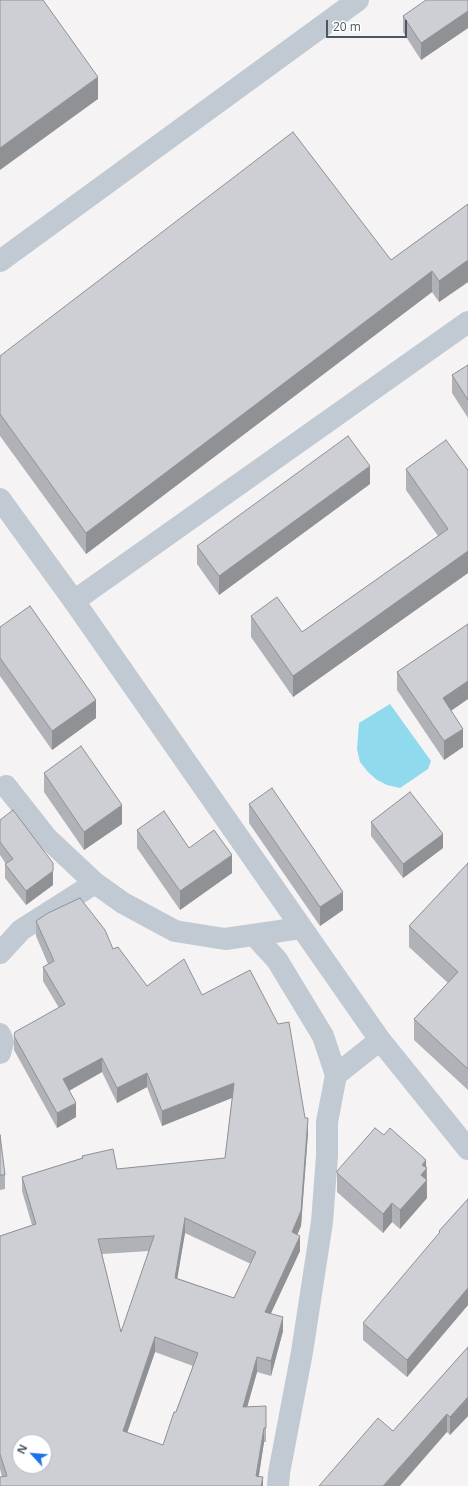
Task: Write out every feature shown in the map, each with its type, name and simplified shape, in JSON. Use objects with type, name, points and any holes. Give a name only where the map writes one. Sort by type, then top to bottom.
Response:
[{"type":"street","points":[[0,261],[358,0]]},
{"type":"street","points":[[74,601],[468,322]]},
{"type":"street","points":[[0,500],[74,601],[380,1040],[468,1149]]},
{"type":"street","points":[[2,784],[47,838],[95,883],[124,903],[175,931],[225,939],[301,928]]},
{"type":"street","points":[[0,953],[21,930],[95,883]]},
{"type":"street","points":[[254,935],[277,960],[323,1036],[336,1075],[327,1122],[327,1156],[322,1222],[302,1352],[279,1472],[278,1486]]},
{"type":"street","points":[[0,1034],[3,1042],[0,1053]]},
{"type":"street","points":[[336,1075],[380,1040]]},
{"type":"water","points":[[390,704],[431,761],[428,769],[400,788],[387,785],[377,780],[368,772],[360,762],[357,749],[359,723]]},
{"type":"building","points":[[0,0],[43,0],[98,77],[0,148]]},
{"type":"building","points":[[426,0],[468,0],[468,11],[421,43],[403,16]]},
{"type":"building","points":[[293,132],[391,260],[468,204],[468,260],[439,281],[432,271],[86,533],[0,414],[0,356]]},
{"type":"building","points":[[468,365],[468,400],[452,375]]},
{"type":"building","points":[[348,436],[370,466],[219,576],[197,546]]},
{"type":"building","points":[[446,440],[468,470],[468,551],[293,676],[251,616],[277,597],[302,632],[448,529],[406,469]]},
{"type":"building","points":[[30,606],[96,700],[52,731],[0,658],[0,627]]},
{"type":"building","points":[[468,624],[468,681],[443,698],[463,729],[444,741],[397,672]]},
{"type":"building","points":[[81,746],[122,805],[84,832],[44,773]]},
{"type":"building","points":[[272,788],[343,892],[320,907],[249,804]]},
{"type":"building","points":[[410,792],[443,834],[403,864],[371,822]]},
{"type":"building","points":[[13,810],[53,863],[53,871],[26,891],[5,864],[13,859],[0,842],[0,820]]},
{"type":"building","points":[[164,811],[189,848],[214,830],[232,855],[180,891],[137,830]]},
{"type":"building","points":[[468,863],[468,1069],[414,1019],[458,972],[409,926]]},
{"type":"building","points":[[80,898],[105,930],[113,949],[118,947],[147,986],[184,959],[202,995],[250,970],[278,1024],[289,1022],[305,1118],[308,1118],[301,1211],[292,1232],[300,1236],[265,1312],[283,1317],[271,1361],[257,1357],[243,1407],[266,1406],[266,1428],[264,1428],[256,1476],[263,1477],[261,1486],[0,1486],[0,1477],[7,1476],[0,1454],[0,1236],[36,1224],[22,1177],[83,1158],[82,1156],[113,1149],[117,1169],[225,1158],[234,1083],[162,1111],[147,1073],[117,1088],[102,1058],[63,1079],[76,1103],[57,1113],[14,1036],[15,1032],[65,1004],[43,967],[54,961],[36,921],[48,913]],"holes":[[[185,1218],[256,1252],[234,1298],[175,1278]],[[154,1236],[121,1332],[98,1239]],[[155,1337],[198,1353],[176,1412],[174,1412],[163,1445],[123,1431]]]},
{"type":"building","points":[[375,1128],[384,1135],[390,1128],[426,1160],[422,1165],[427,1168],[421,1175],[427,1180],[400,1210],[392,1203],[383,1214],[337,1173],[337,1171]]},
{"type":"building","points":[[0,1135],[5,1175],[0,1175]]},
{"type":"building","points":[[468,1199],[468,1288],[407,1360],[363,1323],[440,1232],[439,1231]]},
{"type":"building","points":[[468,1347],[468,1397],[450,1417],[447,1414],[383,1486],[319,1486],[378,1418],[393,1431]]}]
